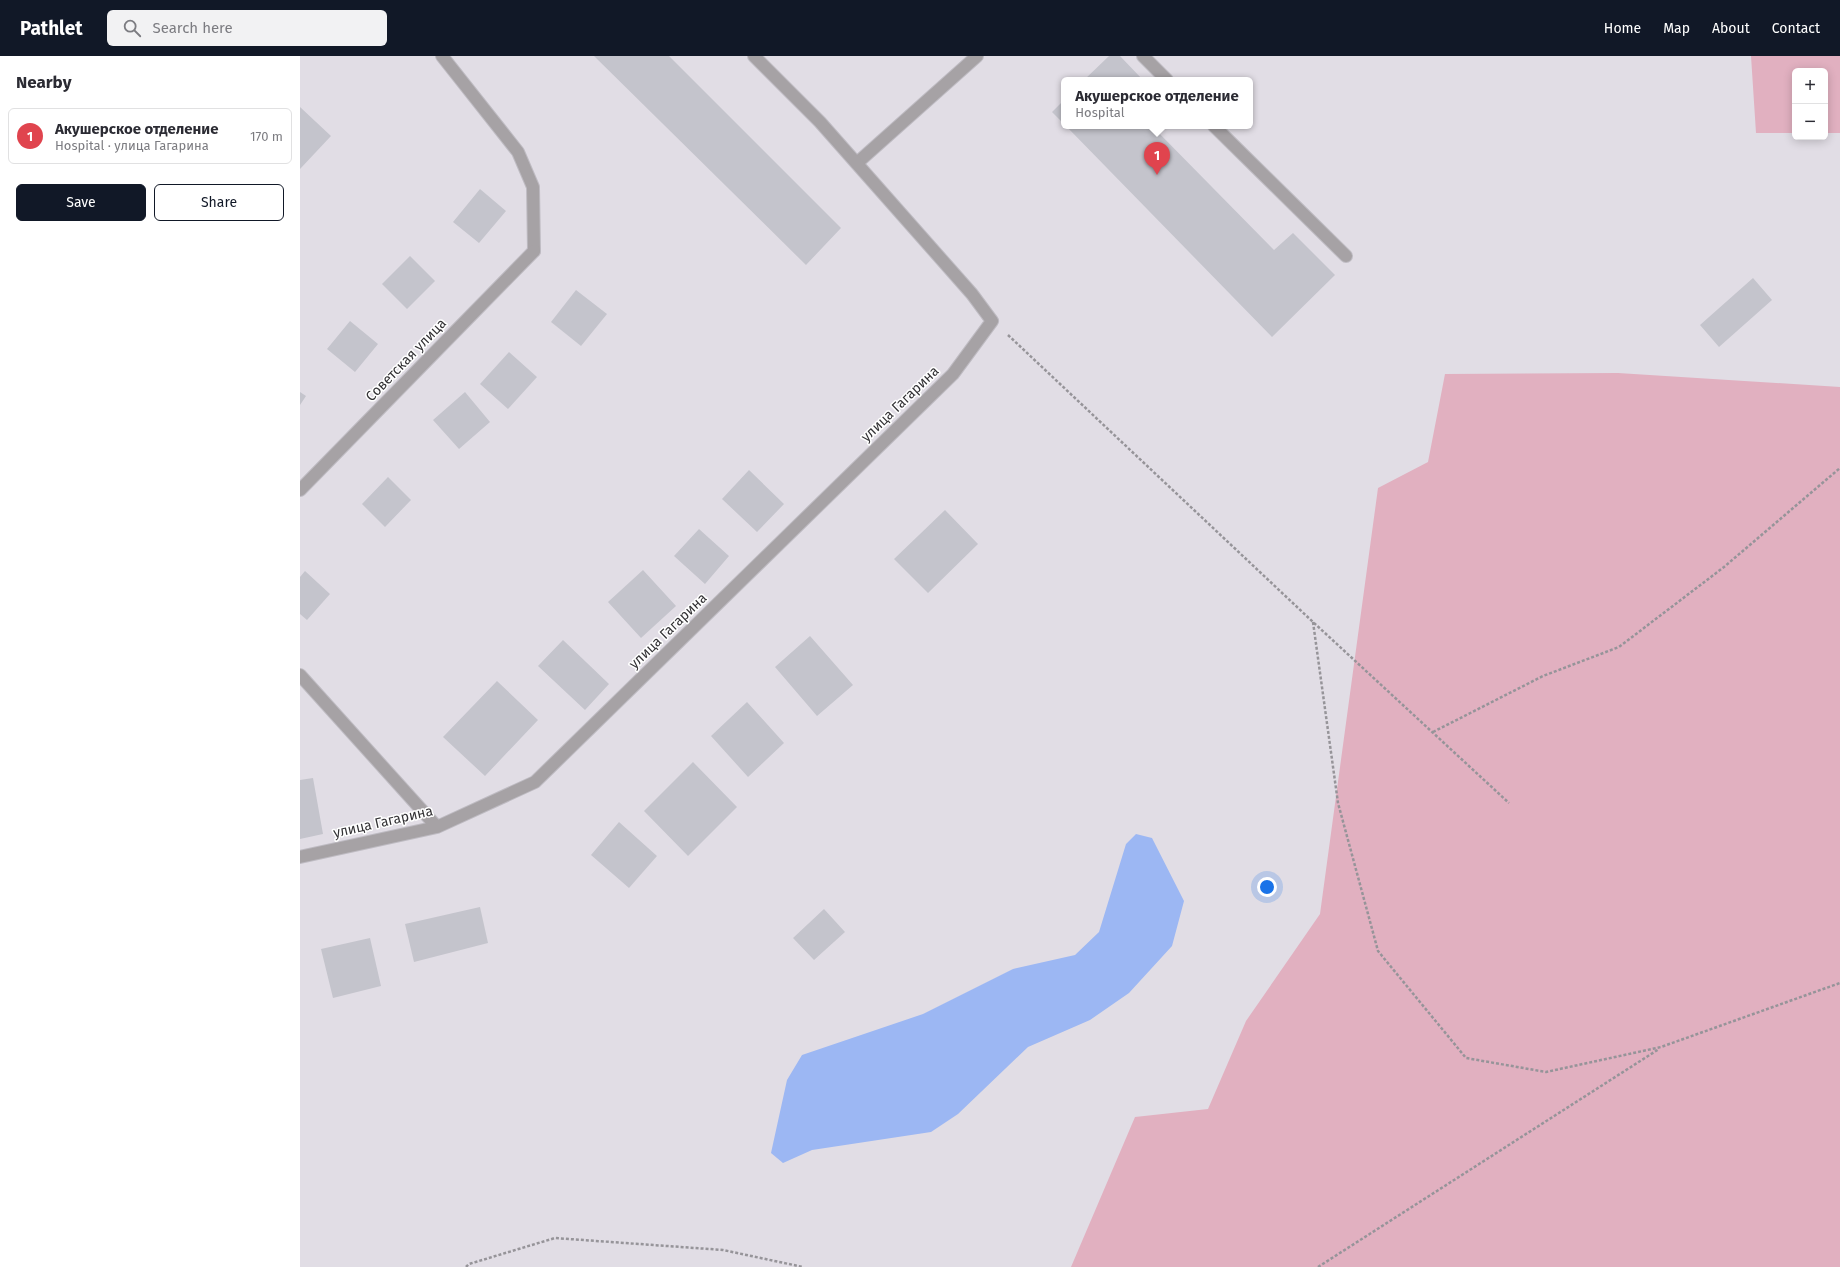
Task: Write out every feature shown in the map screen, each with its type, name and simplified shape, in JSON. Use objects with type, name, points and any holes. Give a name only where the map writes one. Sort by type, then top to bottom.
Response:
[{"type":"street","name":"Советская улица","points":[[300,490],[534,251],[533,187],[518,152],[442,56]]},
{"type":"street","points":[[754,56],[820,122],[972,294],[992,321]]},
{"type":"street","points":[[857,164],[977,56]]},
{"type":"street","points":[[1143,56],[1164,77]]},
{"type":"street","points":[[1217,129],[1346,256]]},
{"type":"street","name":"улица Гагарина","points":[[300,857],[437,827],[535,782],[953,374],[992,321]]},
{"type":"street","points":[[300,675],[437,827]]},
{"type":"path","points":[[992,321],[1313,622],[1510,803]]},
{"type":"path","points":[[1433,732],[1543,676],[1619,647],[1724,567],[1840,468]]},
{"type":"path","points":[[1313,622],[1338,803],[1378,951],[1466,1058],[1546,1072],[1661,1047],[1840,983]]},
{"type":"path","points":[[1318,1267],[1661,1047]]},
{"type":"path","points":[[466,1267],[469,1264],[555,1238],[723,1250],[803,1267]]},
{"type":"shaded area","points":[[1751,56],[1840,56],[1840,133],[1828,133],[1828,68],[1792,68],[1792,133],[1756,133]]},
{"type":"shaded area","points":[[1618,373],[1840,387],[1840,1267],[1071,1267],[1135,1117],[1208,1109],[1246,1021],[1320,914],[1378,488],[1428,462],[1445,374]]},
{"type":"water","points":[[1136,834],[1152,838],[1184,901],[1172,946],[1129,993],[1090,1020],[1028,1047],[958,1114],[931,1132],[812,1150],[783,1163],[771,1153],[787,1080],[802,1055],[923,1014],[1013,969],[1075,955],[1099,932],[1126,844]]},
{"type":"building","points":[[594,56],[669,56],[841,228],[806,265]]},
{"type":"building","points":[[1109,56],[1120,56],[1140,77],[1087,77]]},
{"type":"building","points":[[1061,103],[1061,121],[1052,112]]},
{"type":"building","points":[[300,107],[331,136],[300,169]]},
{"type":"building","points":[[1069,129],[1155,129],[1274,250],[1293,233],[1335,275],[1272,337]]},
{"type":"building","points":[[480,189],[506,211],[479,243],[453,222]]},
{"type":"building","points":[[410,256],[435,281],[407,309],[382,284]]},
{"type":"building","points":[[1753,278],[1772,300],[1719,347],[1700,325]]},
{"type":"building","points":[[576,290],[607,314],[581,346],[551,322]]},
{"type":"building","points":[[350,321],[378,344],[355,372],[327,349]]},
{"type":"building","points":[[509,352],[537,377],[508,409],[480,384]]},
{"type":"building","points":[[300,392],[306,396],[300,405]]},
{"type":"building","points":[[465,392],[490,422],[459,449],[433,420]]},
{"type":"building","points":[[749,470],[784,504],[757,532],[722,499]]},
{"type":"building","points":[[388,477],[411,500],[385,527],[362,504]]},
{"type":"building","points":[[945,510],[978,544],[928,593],[894,559]]},
{"type":"building","points":[[699,529],[729,556],[705,584],[674,556]]},
{"type":"building","points":[[643,570],[676,606],[641,638],[608,602]]},
{"type":"building","points":[[305,571],[330,594],[307,620],[300,614],[300,577]]},
{"type":"building","points":[[810,636],[853,685],[817,716],[775,667]]},
{"type":"building","points":[[563,640],[609,684],[585,710],[538,666]]},
{"type":"building","points":[[497,681],[538,720],[485,776],[443,737]]},
{"type":"building","points":[[747,702],[784,743],[748,777],[711,736]]},
{"type":"building","points":[[693,762],[737,807],[688,856],[644,811]]},
{"type":"building","points":[[313,778],[323,834],[300,839],[300,780]]},
{"type":"building","points":[[619,822],[657,856],[629,888],[591,855]]},
{"type":"building","points":[[480,907],[488,943],[414,962],[405,924]]},
{"type":"building","points":[[824,909],[845,932],[814,960],[793,938]]},
{"type":"building","points":[[370,938],[381,986],[333,998],[321,949]]},
{"type":"place","name":"Акушерское отделение","points":[[1157,175]]}]
